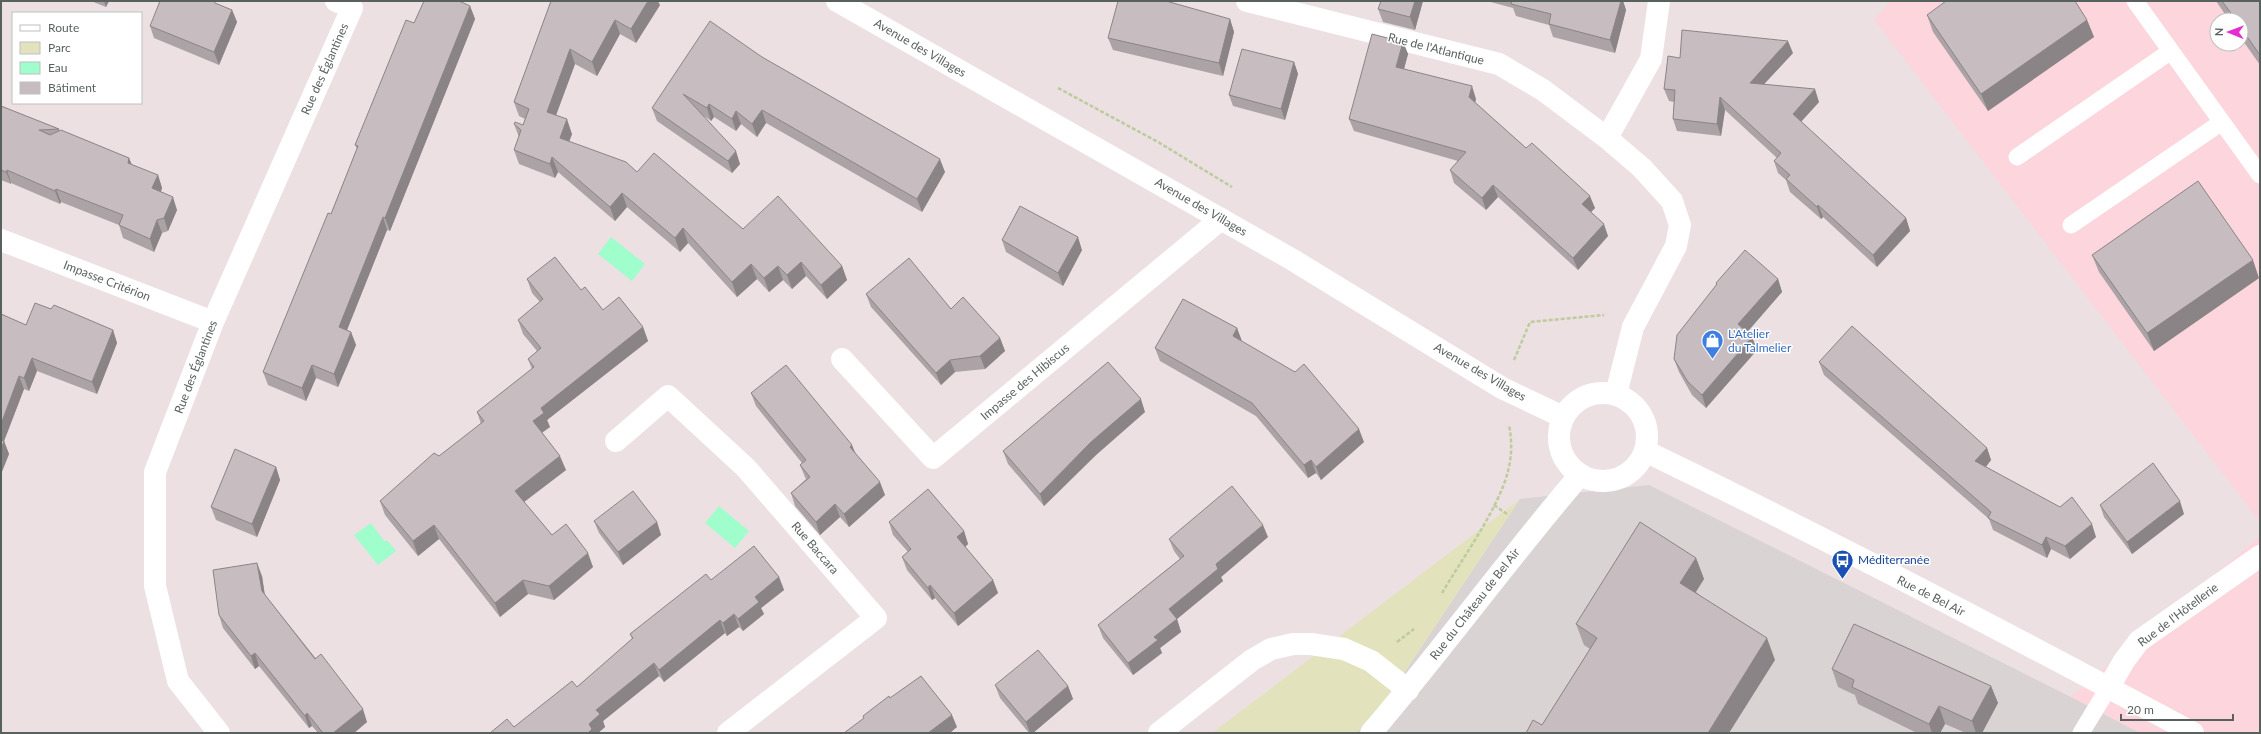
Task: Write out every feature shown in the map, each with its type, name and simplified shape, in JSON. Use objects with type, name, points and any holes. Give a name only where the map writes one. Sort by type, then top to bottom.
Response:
[{"type":"street","name":"Avenue des Villages","points":[[837,1],[1299,263],[1502,388],[1563,417]]},
{"type":"street","name":"Rue de l'Atlantique","points":[[1247,1],[1499,64],[1543,90],[1607,138],[1642,168],[1672,201],[1680,225],[1676,246],[1633,327],[1616,394]]},
{"type":"street","points":[[1607,138],[1651,59],[1659,1]]},
{"type":"street","name":"Rue des Églantines","points":[[219,733],[178,681],[155,586],[155,472],[213,322],[344,4]]},
{"type":"street","name":"Impasse des Hibiscus","points":[[842,359],[933,458],[1221,218]]},
{"type":"street","name":"Impasse Critérion","points":[[1,240],[213,322]]},
{"type":"street","points":[[1604,392],[1616,394],[1629,400],[1639,410],[1645,423],[1648,437],[1646,451],[1634,468],[1618,479],[1598,480],[1580,475],[1569,466],[1559,442],[1559,429],[1563,417],[1570,406],[1580,398],[1591,393],[1604,392]]},
{"type":"street","name":"Rue Baccara","points":[[616,441],[668,396],[746,468],[876,618],[728,733]]},
{"type":"street","name":"Rue de Bel Air","points":[[1646,451],[2109,688],[2193,733]]},
{"type":"street","name":"Rue du Château de Bel Air","points":[[1371,733],[1408,690],[1533,530],[1580,475]]},
{"type":"street","name":"Rue de l'Hôtellerie","points":[[2109,688],[2124,661],[2139,642],[2260,556]]},
{"type":"street","points":[[1159,733],[1252,660],[1271,649],[1312,644],[1344,649],[1371,661],[1408,690]]},
{"type":"lane","points":[[2135,1],[2260,175]]},
{"type":"lane","points":[[2017,157],[2171,51]]},
{"type":"lane","points":[[2071,225],[2222,122]]},
{"type":"lane","points":[[2081,733],[2109,688]]},
{"type":"path","points":[[1442,594],[1494,505],[1508,471],[1511,440],[1509,425],[1504,415],[1495,407],[1530,322],[1607,314],[1633,327]]},
{"type":"path","points":[[1371,661],[1420,625]]},
{"type":"shaded area","points":[[1890,1],[2260,1],[2260,522],[1874,20]]},
{"type":"shaded area","points":[[1649,485],[2140,733],[1356,733],[1390,694],[1520,499]]},
{"type":"shaded area","points":[[2260,536],[2260,733],[2140,733],[2071,697]]},
{"type":"green space","points":[[1520,499],[1390,694],[1356,733],[1212,733]]},
{"type":"water","points":[[611,237],[645,264],[632,281],[598,254]]},
{"type":"water","points":[[719,506],[749,531],[735,548],[705,523]]},
{"type":"water","points":[[371,523],[385,542],[387,540],[396,551],[378,565],[354,535]]},
{"type":"building","points":[[160,1],[214,1],[215,3],[232,10],[214,52],[150,26]]},
{"type":"building","points":[[424,1],[459,1],[470,6],[385,218],[383,217],[339,327],[351,332],[334,374],[312,365],[302,388],[263,372],[328,213],[331,214],[358,146],[355,145],[406,20],[414,23]]},
{"type":"building","points":[[551,1],[648,1],[631,29],[615,20],[592,62],[570,49],[547,112],[567,119],[560,138],[626,162],[637,172],[654,153],[743,229],[778,196],[842,266],[821,285],[801,262],[787,275],[778,266],[764,278],[751,264],[732,282],[683,228],[675,238],[622,193],[610,207],[552,157],[550,164],[514,150],[521,130],[514,124],[515,122],[523,125],[529,109],[514,102]]},
{"type":"building","points":[[1118,1],[1166,1],[1230,19],[1219,63],[1108,38]]},
{"type":"building","points":[[1381,1],[1415,1],[1410,17],[1378,9]]},
{"type":"building","points":[[1512,1],[1621,1],[1610,40],[1549,24],[1551,14],[1511,4]]},
{"type":"building","points":[[1946,1],[2075,1],[2087,20],[1981,94],[1927,15]]},
{"type":"building","points":[[2222,1],[2260,1],[2260,55],[2249,39],[2249,12],[2230,12]]},
{"type":"building","points":[[710,21],[762,57],[940,159],[917,199],[762,110],[752,124],[736,111],[732,119],[709,104],[707,108],[683,94],[736,151],[728,161],[652,108]]},
{"type":"building","points":[[1682,30],[1788,41],[1750,83],[1815,89],[1793,114],[1906,218],[1873,255],[1818,205],[1817,207],[1786,179],[1790,175],[1774,161],[1781,153],[1720,97],[1717,124],[1673,119],[1675,90],[1664,89],[1668,56],[1680,58]]},
{"type":"building","points":[[1372,34],[1403,42],[1396,67],[1472,86],[1469,97],[1526,148],[1532,143],[1590,196],[1582,204],[1604,224],[1573,258],[1493,185],[1482,198],[1450,170],[1466,152],[1349,119]]},
{"type":"building","points":[[1242,49],[1294,62],[1281,109],[1229,95]]},
{"type":"building","points":[[1,106],[59,129],[39,130],[50,135],[61,130],[129,158],[128,163],[158,175],[152,188],[173,197],[164,218],[157,220],[150,239],[119,225],[123,215],[56,189],[55,191],[7,170],[6,172],[1,170]]},
{"type":"building","points":[[2198,181],[2253,260],[2147,333],[2092,255]]},
{"type":"building","points":[[1020,206],[1078,237],[1058,273],[1002,240]]},
{"type":"building","points":[[1745,250],[1778,279],[1738,324],[1752,337],[1702,395],[1688,382],[1674,359],[1677,335],[1717,284],[1716,283]]},
{"type":"building","points":[[555,257],[581,290],[585,287],[603,310],[619,297],[643,327],[541,408],[544,413],[533,421],[560,456],[515,491],[552,535],[566,524],[588,553],[549,586],[523,580],[495,603],[434,525],[413,541],[380,501],[434,453],[439,456],[484,421],[477,412],[534,367],[528,359],[541,348],[518,320],[543,299],[527,279]]},
{"type":"building","points":[[909,258],[951,309],[963,297],[1000,338],[980,356],[950,360],[936,373],[866,294]]},
{"type":"building","points":[[1183,299],[1237,328],[1233,336],[1295,372],[1304,364],[1359,429],[1316,467],[1311,460],[1304,465],[1252,403],[1155,348]]},
{"type":"building","points":[[35,303],[51,309],[54,305],[113,330],[92,382],[32,358],[24,378],[19,376],[1,424],[1,314],[26,325]]},
{"type":"building","points":[[1852,326],[1987,448],[1975,461],[2060,507],[2072,497],[2092,524],[2065,546],[2046,537],[2042,545],[1988,518],[1991,512],[1819,362]]},
{"type":"building","points":[[1108,362],[1141,399],[1091,442],[1040,494],[1003,451]]},
{"type":"building","points":[[786,365],[852,445],[850,447],[880,482],[844,514],[835,504],[816,522],[791,493],[810,477],[800,465],[806,460],[751,393]]},
{"type":"building","points":[[1,440],[4,441],[1,450]]},
{"type":"building","points":[[235,449],[276,467],[252,524],[211,507]]},
{"type":"building","points":[[2153,463],[2180,501],[2127,542],[2100,505]]},
{"type":"building","points":[[1232,486],[1263,525],[1216,564],[1218,569],[1169,609],[1177,619],[1154,637],[1158,640],[1128,663],[1098,625],[1184,556],[1169,539]]},
{"type":"building","points":[[928,489],[964,531],[957,537],[993,580],[954,613],[930,585],[928,588],[902,557],[911,549],[889,522]]},
{"type":"building","points":[[633,491],[657,522],[618,552],[594,521]]},
{"type":"building","points":[[1640,522],[1696,558],[1680,583],[1767,638],[1708,733],[1526,733],[1533,720],[1542,725],[1597,638],[1576,624]]},
{"type":"building","points":[[754,546],[779,577],[755,597],[759,602],[738,619],[734,614],[723,623],[720,620],[659,670],[654,663],[596,710],[600,714],[589,724],[592,729],[588,733],[490,733],[507,719],[514,727],[572,681],[577,687],[633,638],[630,634],[706,574],[711,580]]},
{"type":"building","points":[[257,563],[262,591],[315,659],[321,654],[363,709],[333,733],[323,733],[307,713],[305,716],[255,653],[251,656],[219,615],[213,570]]},
{"type":"building","points":[[1854,624],[1991,686],[1972,721],[1939,706],[1929,724],[1852,687],[1854,680],[1832,669]]},
{"type":"building","points":[[1038,650],[1068,686],[1026,722],[995,685]]},
{"type":"building","points":[[921,676],[952,715],[928,733],[844,733],[889,696],[890,698]]},
{"type":"place","name":"L'Atelier du Talmelier","points":[[1713,360]]},
{"type":"place","name":"Méditerranée","points":[[1843,580]]}]
